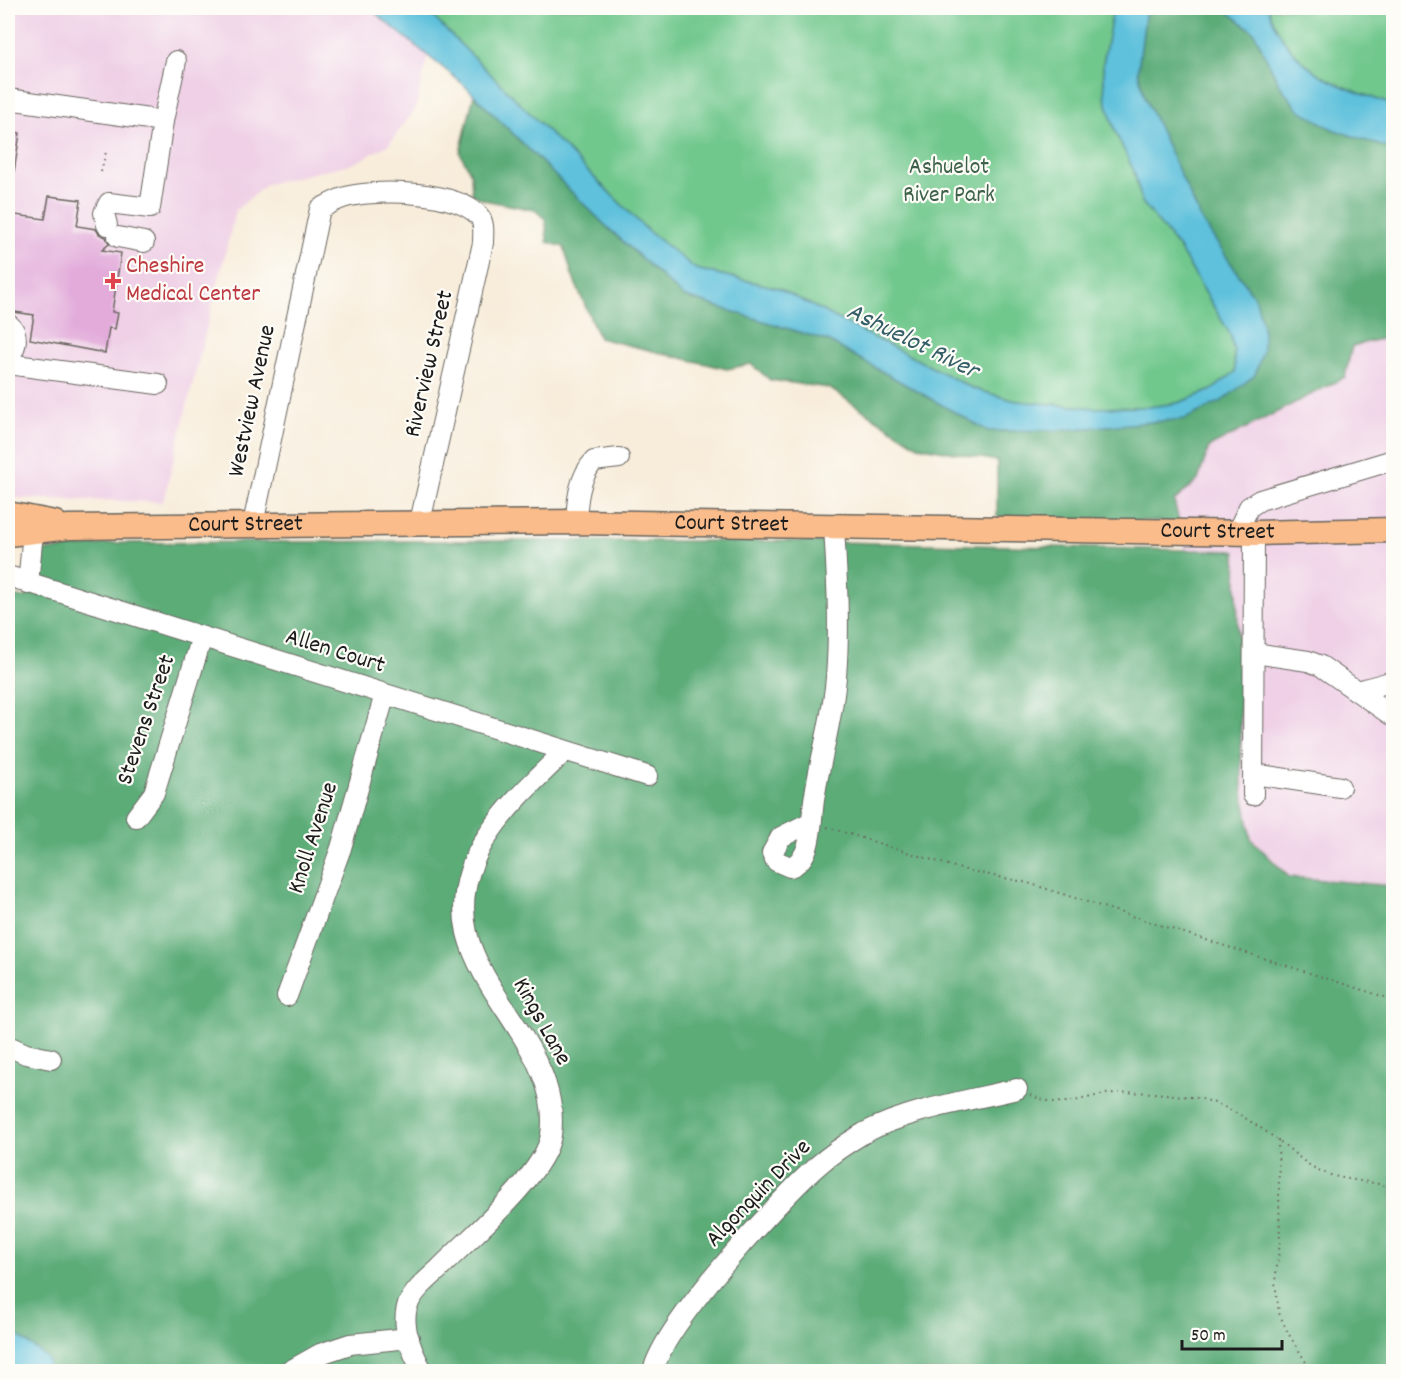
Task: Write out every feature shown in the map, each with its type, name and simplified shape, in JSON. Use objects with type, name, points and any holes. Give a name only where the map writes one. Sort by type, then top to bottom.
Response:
[{"type":"main road","name":"Court Street","points":[[8,514],[69,527]]},
{"type":"main road","name":"Court Street","points":[[8,534],[69,527],[420,522],[576,522],[1246,532],[1394,530]]},
{"type":"street","points":[[144,242],[112,231],[104,213],[110,203],[150,208],[163,121],[176,61]]},
{"type":"street","points":[[8,99],[163,121]]},
{"type":"street","name":"Westview Avenue","points":[[253,524],[320,209],[348,196],[404,193],[467,206],[480,218]]},
{"type":"street","name":"Riverview Street","points":[[420,522],[483,243],[480,218]]},
{"type":"street","points":[[8,324],[14,331],[16,340],[8,358]]},
{"type":"street","points":[[8,364],[158,384]]},
{"type":"street","points":[[576,522],[577,502],[587,468],[594,461],[603,458],[619,458]]},
{"type":"street","points":[[1253,795],[1254,654],[1246,532],[1249,507],[1260,500],[1393,460],[1394,463]]},
{"type":"street","points":[[809,823],[836,676],[838,584],[834,526]]},
{"type":"street","points":[[28,584],[33,532]]},
{"type":"street","name":"Allen Court","points":[[8,576],[647,776]]},
{"type":"street","name":"Stevens Street","points":[[136,817],[154,793],[202,637]]},
{"type":"street","points":[[1254,654],[1308,661],[1321,666],[1394,717]]},
{"type":"street","points":[[1357,691],[1394,681]]},
{"type":"street","name":"Knoll Avenue","points":[[287,996],[340,848],[385,694]]},
{"type":"street","name":"Kings Lane","points":[[423,1371],[410,1348],[407,1308],[415,1294],[525,1182],[543,1157],[551,1136],[547,1085],[540,1065],[480,966],[467,933],[465,909],[473,866],[493,825],[502,812],[565,750]]},
{"type":"street","points":[[1254,774],[1340,787]]},
{"type":"street","points":[[8,1046],[26,1054],[51,1059]]},
{"type":"street","name":"Algonquin Drive","points":[[653,1371],[667,1337],[722,1269],[792,1189],[842,1146],[885,1123],[1017,1089]]},
{"type":"street","points":[[288,1371],[320,1354],[350,1344],[409,1338]]},
{"type":"path","points":[[101,172],[106,152]]},
{"type":"path","points":[[809,823],[847,832],[961,869],[1028,883],[1394,1000]]},
{"type":"path","points":[[1017,1089],[1047,1102],[1061,1104],[1112,1094],[1130,1093],[1199,1098],[1217,1104],[1278,1140],[1309,1165],[1324,1173],[1379,1183],[1394,1189]]},
{"type":"path","points":[[1278,1140],[1280,1242],[1275,1282],[1280,1313],[1288,1333],[1312,1371]]},
{"type":"shaded area","name":"Cheshire Medical Center","points":[[8,8],[369,8],[428,55],[415,110],[388,145],[355,163],[267,184],[236,210],[163,502],[8,498]]},
{"type":"shaded area","points":[[1393,336],[1393,886],[1289,877],[1251,839],[1242,785],[1236,552],[1185,551],[1174,501],[1198,480],[1209,447],[1345,377],[1352,346]]},
{"type":"green space","name":"Ashuelot River Park","points":[[424,8],[1114,8],[1103,64],[1105,97],[1115,131],[1134,171],[1142,202],[1179,248],[1230,334],[1235,372],[1212,390],[1178,403],[1149,407],[1095,408],[1016,401],[974,389],[778,288],[696,269],[648,231]]},
{"type":"green space","points":[[1146,8],[1223,8],[1254,32],[1279,84],[1332,129],[1393,150],[1393,336],[1352,346],[1345,377],[1209,447],[1198,480],[1174,501],[1179,522],[997,517],[997,461],[918,446],[829,388],[770,380],[751,364],[727,369],[599,338],[572,275],[564,247],[547,242],[546,220],[535,210],[484,200],[472,194],[471,174],[460,153],[474,95],[605,225],[683,296],[828,341],[988,431],[1064,430],[1185,419],[1255,375],[1256,300],[1202,221],[1145,98],[1138,71]]},
{"type":"green space","points":[[1268,8],[1393,8],[1393,105],[1352,90],[1317,73],[1289,47],[1277,29]]},
{"type":"green space","points":[[793,541],[1236,551],[1242,785],[1251,839],[1289,877],[1393,886],[1393,1371],[8,1372],[8,597],[26,597],[41,571],[43,551],[113,543]]},
{"type":"water","points":[[369,8],[424,8],[648,231],[696,269],[778,288],[974,389],[1016,401],[1095,408],[1149,407],[1178,403],[1212,390],[1235,372],[1230,334],[1179,248],[1142,202],[1134,171],[1115,131],[1105,97],[1103,64],[1113,9],[1146,8],[1138,71],[1145,98],[1202,221],[1256,300],[1263,326],[1263,350],[1255,375],[1222,401],[1185,419],[1064,430],[988,431],[828,341],[683,296],[605,225],[463,84]]},
{"type":"water","points":[[1223,8],[1268,8],[1277,29],[1289,47],[1317,73],[1352,90],[1393,105],[1393,150],[1332,129],[1298,109],[1279,84],[1254,32]]},
{"type":"water","points":[[8,1328],[47,1358],[50,1371],[8,1371]]},
{"type":"building","points":[[8,131],[20,133],[14,172],[8,172]]},
{"type":"building","name":"Cheshire Medical Center","points":[[49,196],[81,200],[77,226],[96,229],[99,234],[106,237],[109,244],[102,250],[121,253],[112,312],[118,313],[115,329],[109,328],[105,353],[30,339],[34,315],[8,311],[8,214],[45,219]]},
{"type":"place","name":"Cheshire Medical Center","points":[[113,281]]},
{"type":"water label","name":"Ashuelot River","points":[[912,342]]}]
